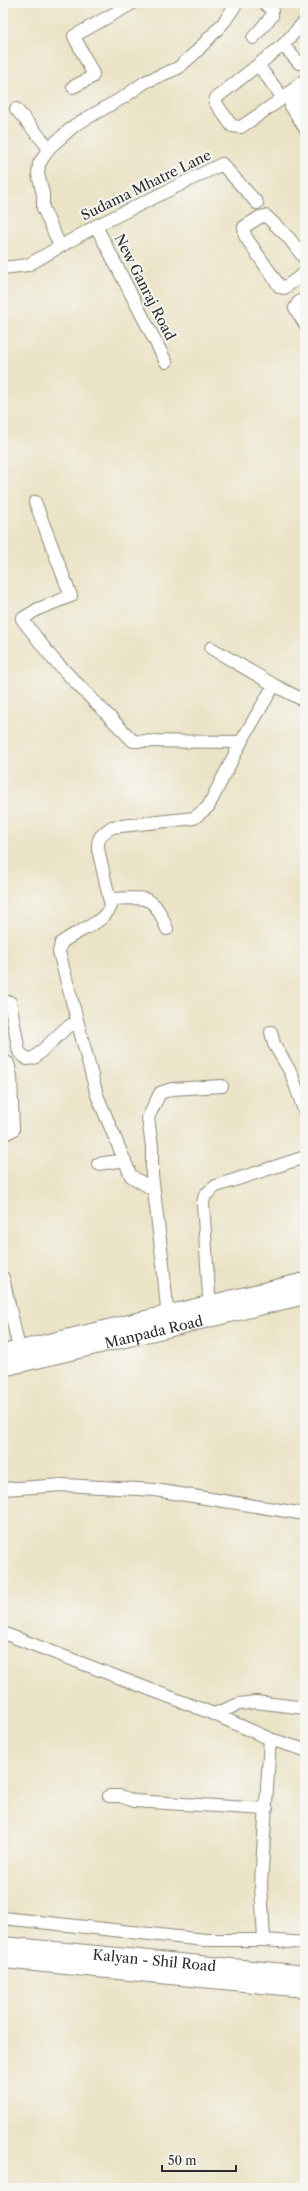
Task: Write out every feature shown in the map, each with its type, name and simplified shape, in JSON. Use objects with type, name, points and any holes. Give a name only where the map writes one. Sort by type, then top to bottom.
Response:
[{"type":"main road","name":"Manpada Road","points":[[210,1312],[305,1281]]},
{"type":"main road","name":"Manpada Road","points":[[3,1368],[21,1356],[210,1312],[305,1296]]},
{"type":"main road","name":"Manpada Road","points":[[3,1353],[21,1356]]},
{"type":"main road","name":"Kalyan - Shil Road","points":[[3,1946],[305,1975]]},
{"type":"main road","name":"Kalyan - Shil Road","points":[[3,1959],[305,1988]]},
{"type":"street","points":[[73,87],[92,77],[93,74],[74,36],[134,3]]},
{"type":"street","points":[[60,246],[43,208],[43,194],[38,174],[39,164],[49,148],[75,125],[124,97],[145,82],[178,68],[196,52],[224,22],[237,3]]},
{"type":"street","points":[[253,38],[272,16],[272,10],[264,3]]},
{"type":"street","points":[[304,25],[258,65],[216,98],[215,102],[232,126],[241,127],[283,98],[305,80]]},
{"type":"street","points":[[282,45],[299,63]]},
{"type":"street","points":[[258,65],[283,98]]},
{"type":"street","points":[[305,92],[292,104],[291,109],[305,128]]},
{"type":"street","points":[[16,109],[49,148]]},
{"type":"street","name":"Sudama Mhatre Lane","points":[[3,268],[28,265],[96,226],[222,164],[257,203]]},
{"type":"street","points":[[305,259],[288,237],[266,216],[260,217],[244,227],[245,236],[280,287],[284,288],[305,273]]},
{"type":"street","name":"New Ganraj Road","points":[[96,226],[166,362]]},
{"type":"street","points":[[305,298],[298,303],[295,308],[305,324]]},
{"type":"street","points":[[35,502],[71,596],[38,609],[22,619],[53,658],[132,741],[241,742]]},
{"type":"street","points":[[211,648],[274,685],[305,701]]},
{"type":"street","points":[[154,1190],[131,1176],[97,1095],[60,952],[61,943],[100,920],[108,912],[111,906],[111,899],[98,849],[98,842],[103,833],[112,827],[194,818],[202,814],[208,807],[241,742],[274,685]]},
{"type":"street","points":[[111,899],[143,898],[150,900],[160,911],[167,929]]},
{"type":"street","points":[[10,1002],[19,1052],[30,1060],[65,1029],[77,1022]]},
{"type":"street","points":[[271,1032],[274,1044],[301,1087],[305,1113]]},
{"type":"street","points":[[3,1061],[8,1064],[11,1076],[13,1130],[3,1135]]},
{"type":"street","points":[[168,1321],[164,1264],[154,1190],[148,1118],[160,1093],[172,1089],[222,1086]]},
{"type":"street","points":[[210,1312],[210,1286],[203,1203],[205,1195],[216,1186],[305,1157]]},
{"type":"street","points":[[98,1164],[125,1160]]},
{"type":"street","points":[[3,1278],[21,1356]]},
{"type":"street","points":[[3,1488],[64,1485],[155,1490],[305,1514]]},
{"type":"street","points":[[3,1633],[214,1714],[270,1739],[305,1750]]},
{"type":"street","points":[[214,1714],[239,1704],[256,1702],[305,1708]]},
{"type":"street","points":[[264,1940],[261,1885],[267,1809],[270,1739]]},
{"type":"street","points":[[109,1796],[120,1796],[134,1801],[267,1809]]},
{"type":"street","points":[[3,1918],[205,1940],[264,1940],[305,1943]]}]
